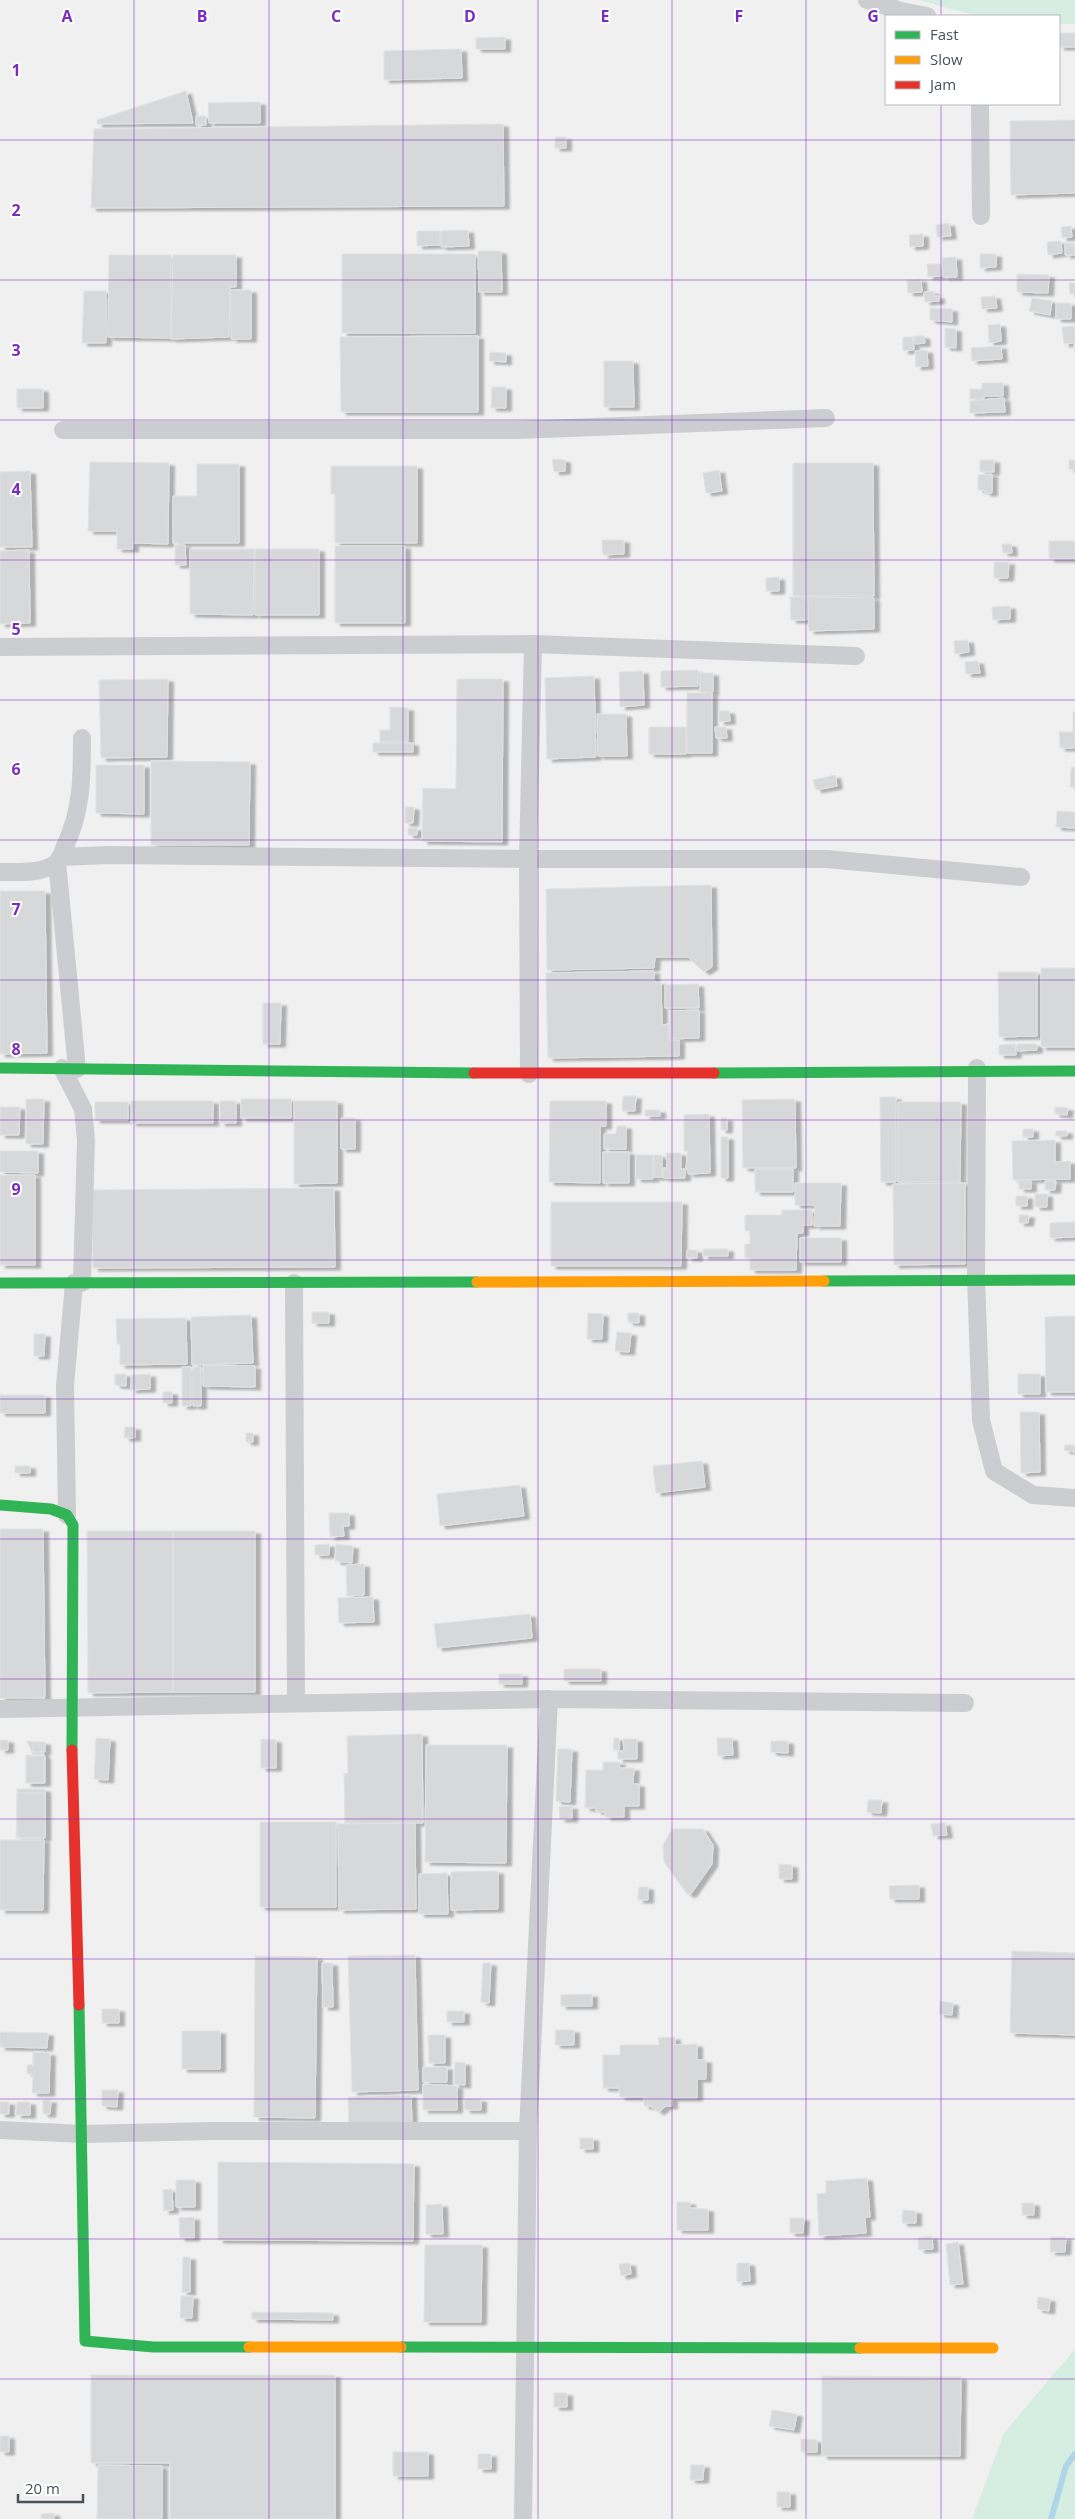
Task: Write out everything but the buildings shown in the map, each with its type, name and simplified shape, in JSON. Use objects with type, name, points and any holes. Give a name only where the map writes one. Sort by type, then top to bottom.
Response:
[{"type":"street","points":[[867,0],[901,12],[921,15]]},
{"type":"street","points":[[980,105],[981,216]]},
{"type":"street","points":[[63,430],[517,430],[826,418]]},
{"type":"street","points":[[0,647],[533,644],[856,656]]},
{"type":"street","points":[[529,1074],[528,859],[533,644]]},
{"type":"street","points":[[0,872],[46,869],[58,860],[70,836],[82,795],[82,738]]},
{"type":"street","points":[[58,860],[109,854],[528,859],[827,859],[1021,877]]},
{"type":"street","points":[[58,860],[69,1069],[83,1109],[86,1140],[78,1282],[65,1386],[67,1515],[73,1525],[75,1542],[71,1708],[83,2134],[85,2341],[154,2347],[993,2348]]},
{"type":"street","points":[[0,1068],[529,1074],[1075,1071]]},
{"type":"street","points":[[977,1068],[976,1277],[981,1420],[994,1471],[1032,1495],[1075,1498]]},
{"type":"street","points":[[0,1283],[1075,1280]]},
{"type":"street","points":[[294,1282],[296,1703]]},
{"type":"street","points":[[0,1505],[51,1509],[67,1515]]},
{"type":"street","points":[[523,2519],[528,2131],[549,1699]]},
{"type":"street","points":[[0,1709],[549,1699],[965,1703]]},
{"type":"street","points":[[0,2130],[83,2134],[212,2131],[528,2131]]},
{"type":"green space","points":[[919,0],[1075,0],[1075,24],[1060,24],[1060,15],[973,15]]},
{"type":"green space","points":[[1075,2349],[1075,2519],[972,2519],[1004,2433]]},
{"type":"waterway","points":[[1051,2519],[1066,2466],[1075,2454]]},
{"type":"traffic: fast","points":[[0,1068],[474,1073]]},
{"type":"traffic: fast","points":[[714,1073],[1075,1071]]},
{"type":"traffic: fast","points":[[824,1281],[1075,1280]]},
{"type":"traffic: fast","points":[[0,1283],[477,1282]]},
{"type":"traffic: fast","points":[[0,1505],[51,1509],[67,1515],[73,1525],[72,1750]]},
{"type":"traffic: fast","points":[[79,2005],[85,2341],[153,2347],[249,2347]]},
{"type":"traffic: fast","points":[[401,2347],[860,2348]]},
{"type":"traffic: slow","points":[[477,1282],[824,1281]]},
{"type":"traffic: slow","points":[[249,2347],[401,2347]]},
{"type":"traffic: slow","points":[[860,2348],[993,2348]]},
{"type":"traffic: jam","points":[[474,1073],[714,1073]]},
{"type":"traffic: jam","points":[[72,1750],[79,2005]]}]
